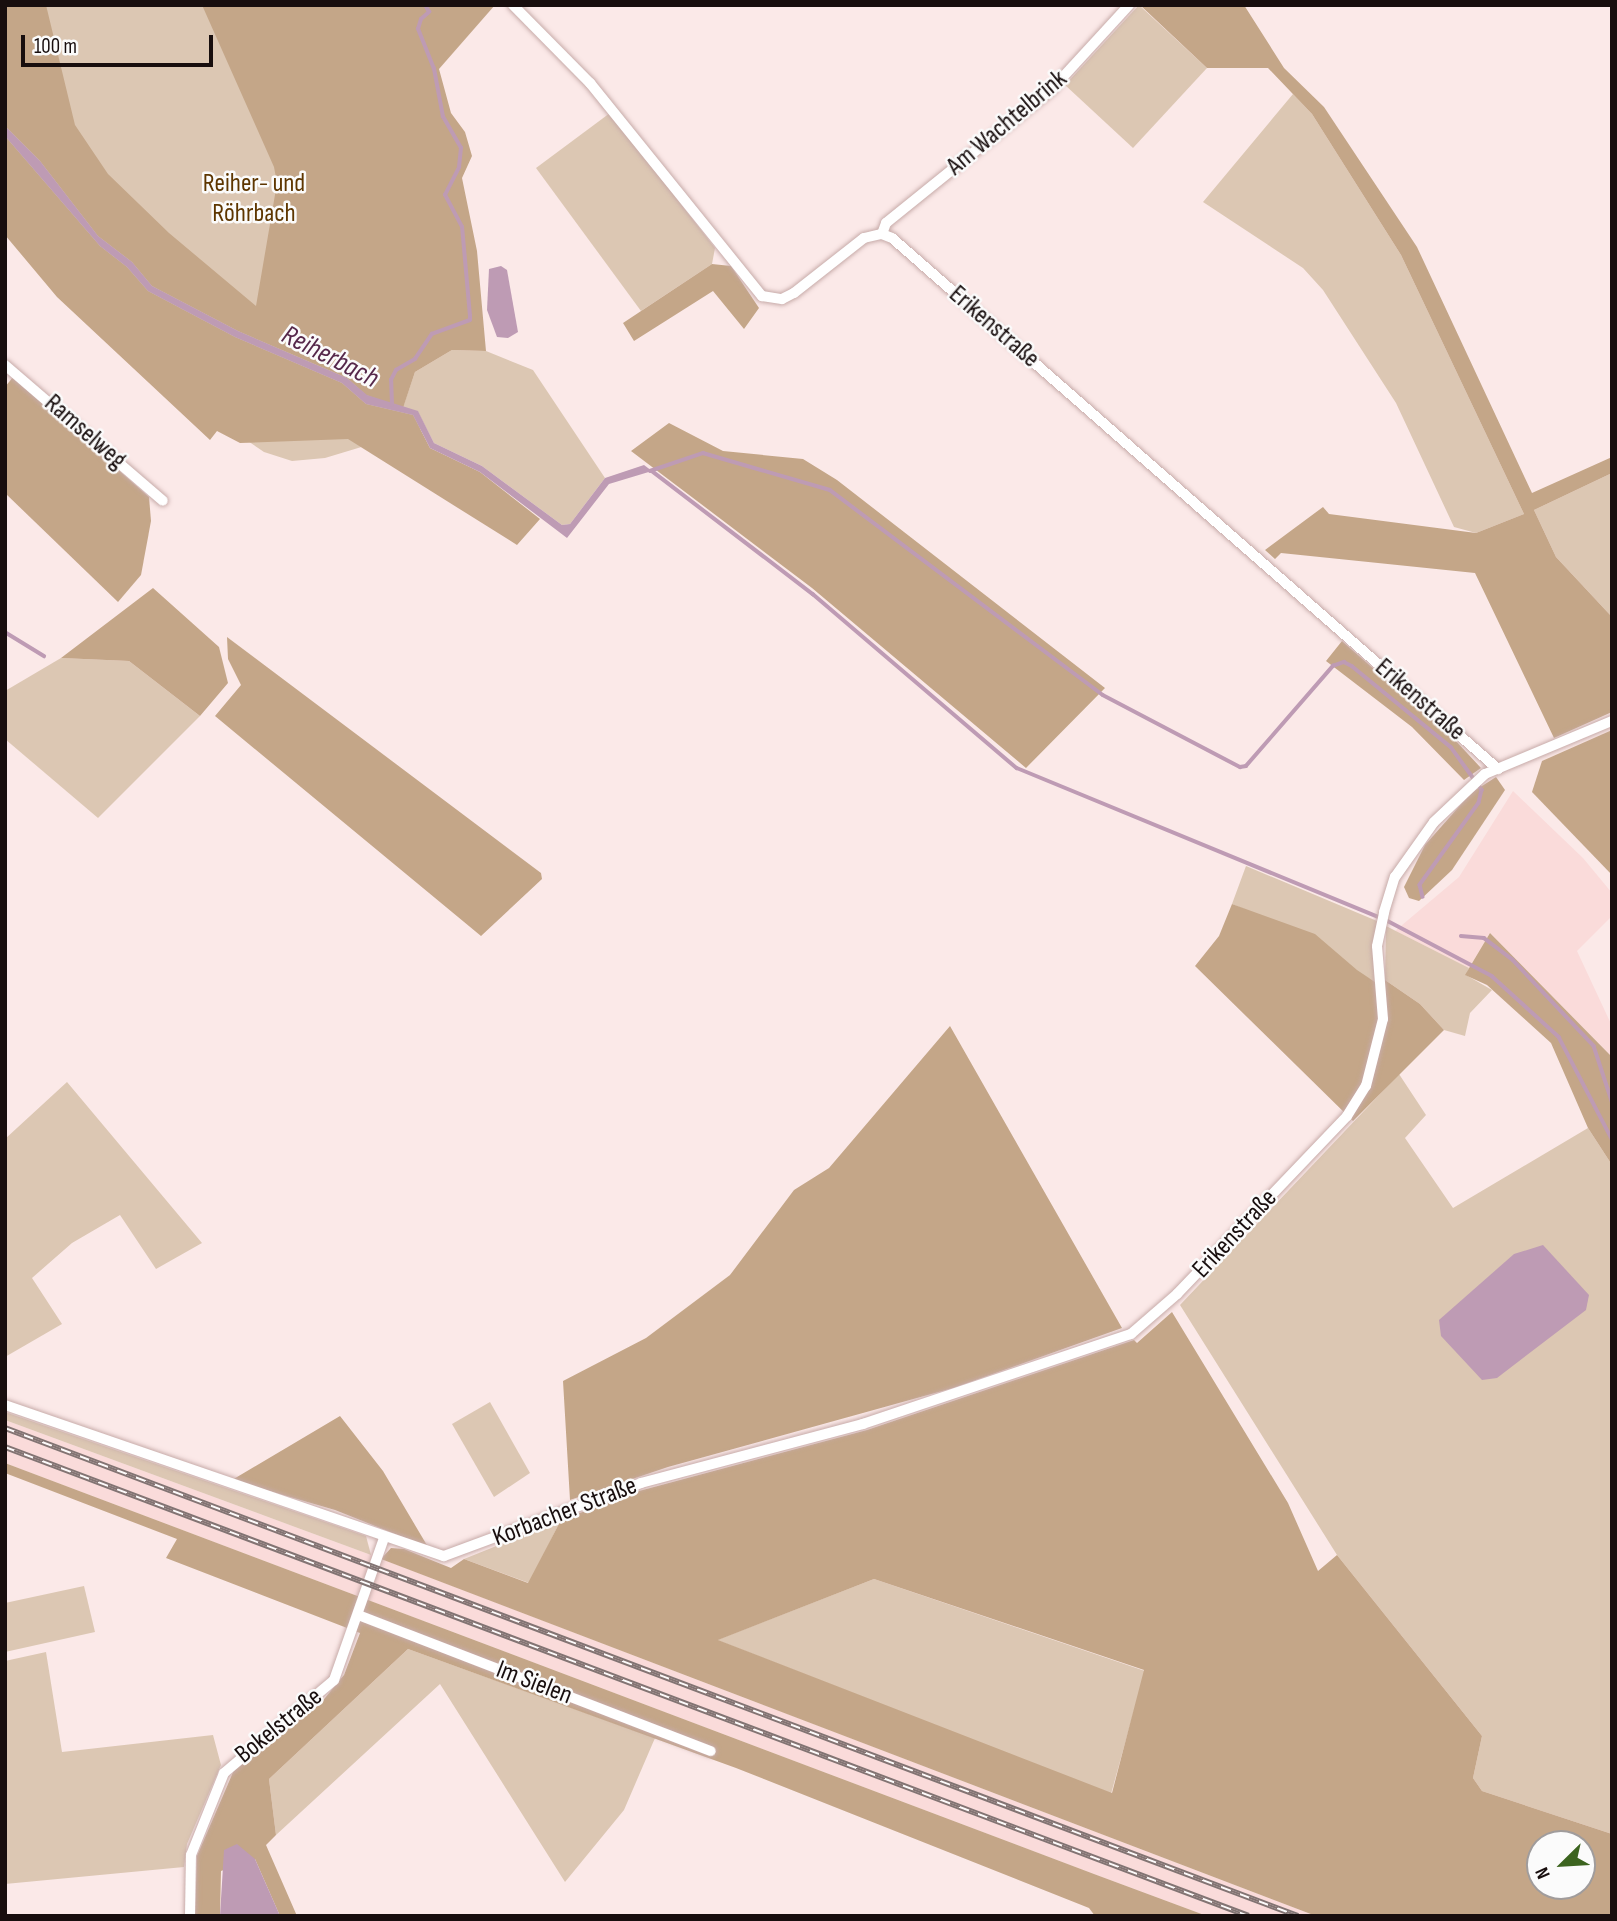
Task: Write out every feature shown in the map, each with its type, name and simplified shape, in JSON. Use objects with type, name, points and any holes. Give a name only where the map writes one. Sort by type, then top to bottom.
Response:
[{"type":"street","points":[[513,5],[590,83],[762,296],[782,299],[794,293],[864,238],[882,234]]},
{"type":"street","name":"Am Wachtelbrink","points":[[882,234],[886,223],[1052,89],[1129,5]]},
{"type":"street","name":"Erikenstraße","points":[[882,234],[892,238],[1499,769]]},
{"type":"street","name":"Ramselweg","points":[[5,365],[163,501]]},
{"type":"street","name":"Erikenstraße","points":[[1131,1334],[1177,1294],[1347,1116],[1366,1086],[1383,1018],[1377,946],[1395,877],[1415,845],[1468,788],[1485,774],[1612,721]]},
{"type":"street","name":"Korbacher Straße","points":[[5,1405],[425,1552],[456,1554],[614,1491],[863,1424],[1131,1334]]},
{"type":"street","name":"Bokelstraße","points":[[190,1916],[191,1855],[224,1773],[334,1681],[384,1538]]},
{"type":"street","name":"Im Sielen","points":[[358,1615],[710,1751]]},
{"type":"shaded area","points":[[5,5],[46,5],[75,125],[108,174],[169,233],[256,306],[277,183],[274,167],[202,5],[495,5],[439,69],[451,113],[465,132],[472,156],[462,178],[477,251],[486,351],[452,350],[415,372],[403,408],[366,395],[347,378],[238,331],[152,286],[132,262],[98,236],[40,161],[5,126]]},
{"type":"shaded area","points":[[1140,5],[1244,5],[1284,68],[1324,107],[1417,247],[1532,493],[1612,457],[1612,473],[1534,510],[1556,557],[1612,617],[1612,712],[1554,738],[1475,573],[1281,553],[1275,559],[1265,550],[1323,507],[1329,514],[1476,533],[1524,514],[1401,255],[1312,114],[1268,68],[1207,68]]},
{"type":"shaded area","points":[[5,126],[40,161],[98,236],[132,262],[152,286],[238,331],[347,378],[367,395],[418,411],[434,443],[482,466],[562,525],[570,524],[605,478],[644,465],[652,471],[609,484],[567,538],[480,472],[430,448],[413,415],[366,404],[342,383],[235,337],[148,291],[127,267],[100,246],[5,136]]},
{"type":"shaded area","points":[[5,136],[100,246],[127,267],[148,291],[235,337],[342,383],[366,404],[413,415],[430,448],[480,472],[540,519],[517,545],[348,439],[240,443],[217,431],[210,440],[57,297],[5,235]]},
{"type":"shaded area","points":[[712,264],[731,266],[759,308],[744,329],[713,291],[634,341],[623,323]]},
{"type":"shaded area","points":[[501,266],[507,270],[518,332],[508,338],[497,337],[487,310],[489,269]]},
{"type":"shaded area","points":[[13,377],[149,497],[151,521],[141,575],[118,602],[5,493],[5,387]]},
{"type":"shaded area","points":[[669,423],[723,451],[803,459],[837,480],[1105,688],[1026,768],[812,588],[631,451]]},
{"type":"shaded area","points":[[153,588],[219,647],[228,683],[200,716],[129,661],[61,658]]},
{"type":"shaded area","points":[[227,637],[541,873],[542,879],[481,936],[215,716],[241,685],[228,659]]},
{"type":"shaded area","points":[[1342,641],[1455,740],[1481,768],[1464,780],[1412,727],[1326,661]]},
{"type":"shaded area","points":[[1612,730],[1612,875],[1532,792],[1542,761]]},
{"type":"shaded area","points":[[1496,777],[1505,790],[1452,870],[1419,901],[1409,898],[1404,887],[1425,845],[1471,793]]},
{"type":"shaded area","points":[[1513,791],[1583,858],[1612,893],[1612,916],[1577,951],[1612,1026],[1612,1057],[1490,933],[1469,968],[1395,931],[1459,877]]},
{"type":"shaded area","points":[[1232,904],[1315,934],[1375,982],[1385,980],[1420,1004],[1444,1030],[1353,1121],[1195,966],[1219,936]]},
{"type":"shaded area","points":[[1490,933],[1612,1057],[1612,1165],[1588,1128],[1551,1043],[1487,985],[1465,975]]},
{"type":"shaded area","points":[[950,1026],[1122,1328],[953,1388],[668,1467],[570,1500],[563,1381],[646,1338],[730,1275],[794,1190],[829,1168]]},
{"type":"shaded area","points":[[1543,1245],[1589,1295],[1586,1310],[1497,1378],[1482,1380],[1441,1336],[1439,1320],[1514,1254]]},
{"type":"shaded area","points":[[1172,1312],[1288,1503],[1318,1571],[1337,1555],[1482,1736],[1473,1778],[1482,1791],[1612,1834],[1612,1916],[1316,1916],[381,1559],[391,1548],[404,1549],[451,1568],[464,1559],[528,1583],[561,1520],[639,1491],[867,1430],[1134,1340],[1137,1343]],"holes":[[[874,1579],[1144,1670],[1112,1793],[718,1640]]]},
{"type":"shaded area","points":[[340,1416],[383,1471],[428,1547],[335,1510],[232,1480]]},
{"type":"shaded area","points":[[5,1420],[371,1555],[1316,1916],[1207,1916],[5,1463]]},
{"type":"shaded area","points":[[5,1463],[1207,1916],[1095,1916],[1089,1908],[736,1768],[408,1649],[269,1779],[276,1835],[266,1845],[297,1916],[280,1916],[255,1859],[221,1871],[220,1916],[195,1916],[197,1856],[234,1770],[320,1704],[344,1675],[360,1633],[166,1558],[177,1539],[5,1473]]},
{"type":"shaded area","points":[[237,1844],[255,1859],[280,1916],[220,1916],[224,1850]]},
{"type":"green space","name":"Reiher- und Röhrbach","points":[[5,5],[494,5],[434,69],[413,358],[403,407],[415,372],[452,350],[486,351],[533,370],[605,478],[570,524],[562,525],[482,466],[434,443],[418,412],[421,429],[325,458],[292,461],[264,452],[236,433],[5,216]]},
{"type":"green space","points":[[1139,5],[1207,68],[1133,148],[1065,85]]},
{"type":"green space","points":[[1293,94],[1312,114],[1401,255],[1524,514],[1476,533],[1454,527],[1396,403],[1323,290],[1303,268],[1203,202]]},
{"type":"green space","points":[[610,113],[715,248],[712,264],[641,311],[536,168]]},
{"type":"green space","points":[[1612,473],[1612,617],[1556,557],[1534,510]]},
{"type":"green space","points":[[61,658],[129,661],[200,716],[98,818],[5,739],[5,691]]},
{"type":"green space","points":[[1246,866],[1377,921],[1373,946],[1375,982],[1263,917],[1232,904]]},
{"type":"green space","points":[[1386,926],[1469,968],[1466,975],[1492,990],[1470,1013],[1465,1036],[1444,1030],[1420,1004],[1385,980]]},
{"type":"green space","points":[[1399,1074],[1426,1115],[1405,1138],[1453,1208],[1588,1128],[1612,1165],[1612,1834],[1482,1791],[1473,1778],[1482,1736],[1337,1555],[1180,1305]]},
{"type":"green space","points":[[67,1082],[202,1243],[156,1269],[120,1215],[72,1243],[32,1278],[62,1324],[5,1357],[5,1139]]},
{"type":"green space","points":[[490,1402],[530,1473],[494,1497],[452,1424]]},
{"type":"green space","points":[[5,1412],[366,1536],[371,1555],[5,1420]]},
{"type":"green space","points":[[561,1520],[529,1583],[464,1559]]},
{"type":"green space","points":[[874,1579],[1145,1671],[1111,1794],[717,1640]]},
{"type":"green space","points":[[84,1586],[95,1632],[5,1652],[5,1603]]},
{"type":"green space","points":[[408,1649],[655,1738],[624,1810],[565,1882],[440,1684],[276,1835],[269,1779]]},
{"type":"green space","points":[[46,1652],[62,1752],[213,1735],[221,1765],[187,1844],[184,1867],[5,1884],[5,1661]]},
{"type":"waterway","points":[[392,405],[391,380],[396,370],[415,359],[432,334],[470,320],[462,227],[445,195],[459,167],[461,148],[443,117],[434,69],[418,29],[421,19],[429,12],[425,5]]},
{"type":"waterway","points":[[650,471],[703,453],[830,490],[1103,695],[1240,767],[1246,766],[1333,666],[1344,662],[1352,666],[1451,747],[1482,790],[1479,803],[1420,885],[1423,897]]},
{"type":"waterway","points":[[652,471],[813,594],[1017,768],[1379,917]]},
{"type":"waterway","points":[[5,632],[44,656]]},
{"type":"waterway","points":[[1386,920],[1492,976],[1559,1037],[1612,1139]]},
{"type":"waterway","name":"Reiherbach","points":[[1461,936],[1484,938],[1513,960],[1594,1046],[1612,1101]]},
{"type":"railway","points":[[5,1428],[1298,1916]]},
{"type":"railway","points":[[5,1447],[1249,1916]]}]
